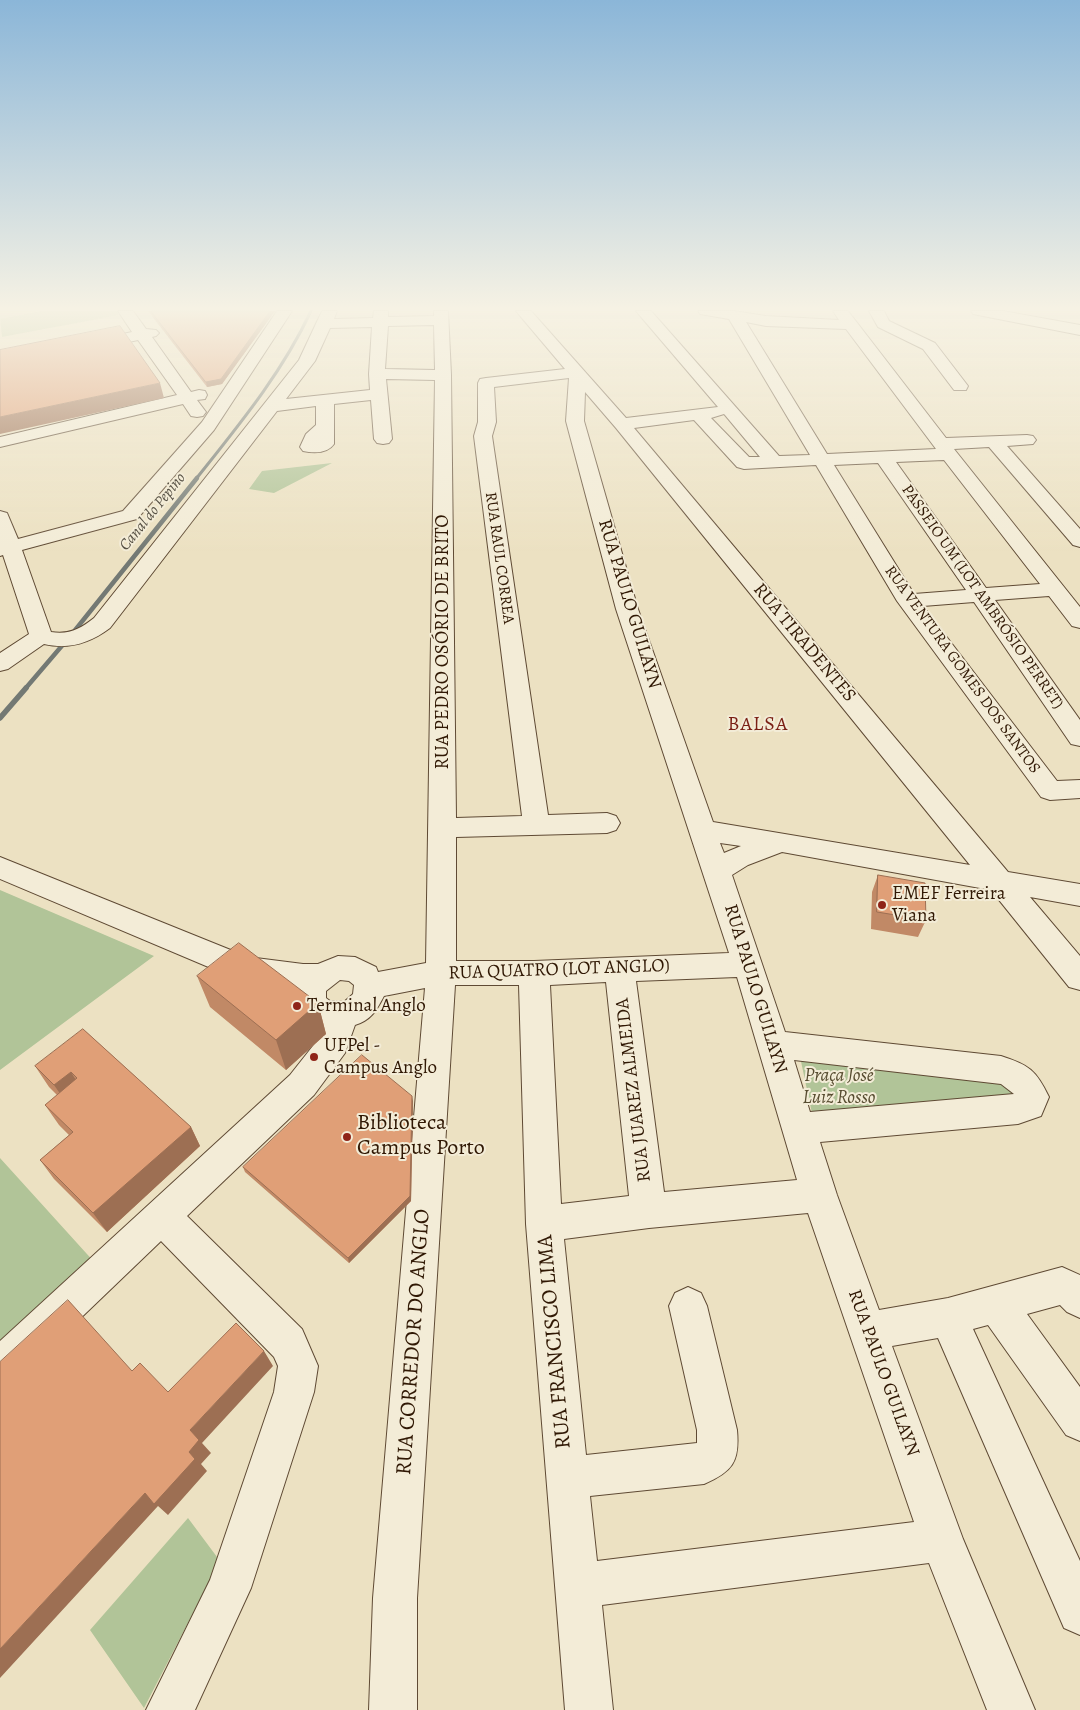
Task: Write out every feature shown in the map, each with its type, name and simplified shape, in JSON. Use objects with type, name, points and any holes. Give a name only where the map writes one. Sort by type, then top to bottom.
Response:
[{"type":"street","points":[[188,391],[211,422]]},
{"type":"street","points":[[6,548],[130,514],[211,422],[232,391]]},
{"type":"street","points":[[0,664],[56,639],[87,634],[102,623],[284,391]]},
{"type":"street","points":[[379,391],[383,439]]},
{"type":"street","name":"RUA PEDRO OSÓRIO DE BRITO","points":[[441,973],[443,828],[463,439],[448,391]]},
{"type":"street","name":"RUA RAUL CORREA","points":[[486,391],[487,422],[463,439],[536,824]]},
{"type":"street","name":"RUA PAULO GUILAYN","points":[[576,391],[575,421],[627,609],[748,964],[819,1195],[942,1540],[1011,1710]]},
{"type":"street","name":"RUA TIRADENTES","points":[[593,391],[1080,978]]},
{"type":"street","points":[[714,391],[773,461]]},
{"type":"street","name":"RUA VENTURA GOMES DOS SANTOS","points":[[780,391],[908,601],[1050,791],[1080,789]]},
{"type":"street","points":[[901,391],[1080,621]]},
{"type":"street","points":[[273,406],[379,394]]},
{"type":"street","points":[[0,442],[193,397]]},
{"type":"street","points":[[325,401],[325,427]]},
{"type":"street","points":[[622,424],[732,411]]},
{"type":"street","points":[[699,415],[744,463],[883,456],[993,441],[1027,440]]},
{"type":"street","points":[[993,441],[1080,541]]},
{"type":"street","name":"PASSEIO UM (LOT AMBRÓSIO PERRET)","points":[[883,456],[1080,738]]},
{"type":"street","points":[[0,517],[6,548],[56,639]]},
{"type":"street","points":[[908,601],[1055,589]]},
{"type":"street","points":[[443,828],[607,823]]},
{"type":"street","points":[[702,830],[782,842],[1002,883],[1080,895]]},
{"type":"street","points":[[717,870],[738,858],[782,842]]},
{"type":"street","points":[[0,867],[248,968],[329,1013],[360,1009],[366,1002],[370,986],[368,979],[355,970],[338,968],[321,976],[303,976],[248,968]]},
{"type":"street","name":"RUA QUATRO (LOT ANGLO)","points":[[370,986],[441,973],[534,973],[748,964]]},
{"type":"street","name":"RUA JUAREZ ALMEIDA","points":[[619,968],[649,1211]]},
{"type":"street","name":"RUA CORREDOR DO ANGLO","points":[[393,1710],[395,1598],[441,973]]},
{"type":"street","name":"RUA FRANCISCO LIMA","points":[[534,973],[544,1224],[589,1710]]},
{"type":"street","points":[[0,1368],[302,1085],[334,1043],[329,1013],[311,996],[312,989],[321,976]]},
{"type":"street","points":[[773,1044],[1001,1070],[1014,1074],[1026,1082],[1032,1098],[1029,1105],[1018,1110],[798,1129]]},
{"type":"street","points":[[544,1224],[649,1211],[819,1195]]},
{"type":"street","points":[[162,1216],[288,1343],[298,1366],[291,1401],[229,1588],[170,1710]]},
{"type":"street","points":[[867,1331],[948,1316],[996,1304],[1071,1292]]},
{"type":"street","points":[[996,1304],[1080,1421]]},
{"type":"street","points":[[568,1478],[704,1463],[714,1457],[718,1444],[717,1430],[688,1306]]},
{"type":"street","points":[[948,1316],[1080,1612]]},
{"type":"street","points":[[578,1586],[942,1540]]},
{"type":"green space","points":[[332,463],[274,493],[249,489],[262,471]]},
{"type":"green space","points":[[0,890],[154,956],[0,1070]]},
{"type":"green space","name":"Praça José Luiz Rosso","points":[[799,1052],[1002,1079],[1022,1100],[813,1118]]},
{"type":"green space","points":[[0,1158],[96,1264],[0,1353]]},
{"type":"green space","points":[[188,1518],[220,1561],[144,1708],[90,1630]]},
{"type":"building","points":[[0,391],[123,391],[0,417]]},
{"type":"building","points":[[878,875],[925,883],[926,920],[877,912]]},
{"type":"building","points":[[239,943],[318,1003],[276,1040],[197,976]]},
{"type":"building","points":[[83,1029],[191,1127],[93,1213],[40,1160],[73,1132],[45,1105],[77,1078],[71,1072],[54,1085],[35,1066]]},
{"type":"building","name":"Biblioteca Campus Porto","points":[[362,1055],[412,1096],[410,1196],[348,1258],[243,1167]]},
{"type":"building","points":[[68,1300],[132,1371],[140,1363],[168,1392],[236,1323],[264,1351],[190,1430],[199,1440],[189,1452],[195,1459],[154,1504],[145,1493],[0,1649],[0,1362]]},
{"type":"waterway","name":"Canal do Pepino","points":[[196,479],[264,391]]},
{"type":"waterway","name":"Canal do Pepino","points":[[72,634],[197,478]]},
{"type":"waterway","name":"Canal do Pepino","points":[[25,689],[66,641]]},
{"type":"waterway","name":"Canal do Pepino","points":[[0,718],[26,688]]},
{"type":"place","name":"EMEF Ferreira Viana","points":[[882,905]]},
{"type":"place","name":"Terminal Anglo","points":[[297,1006]]},
{"type":"place","name":"UFPel - Campus Anglo","points":[[314,1057]]},
{"type":"place","name":"Biblioteca Campus Porto","points":[[347,1137]]},
{"type":"district","name":"BALSA","points":[[758,725]]}]
